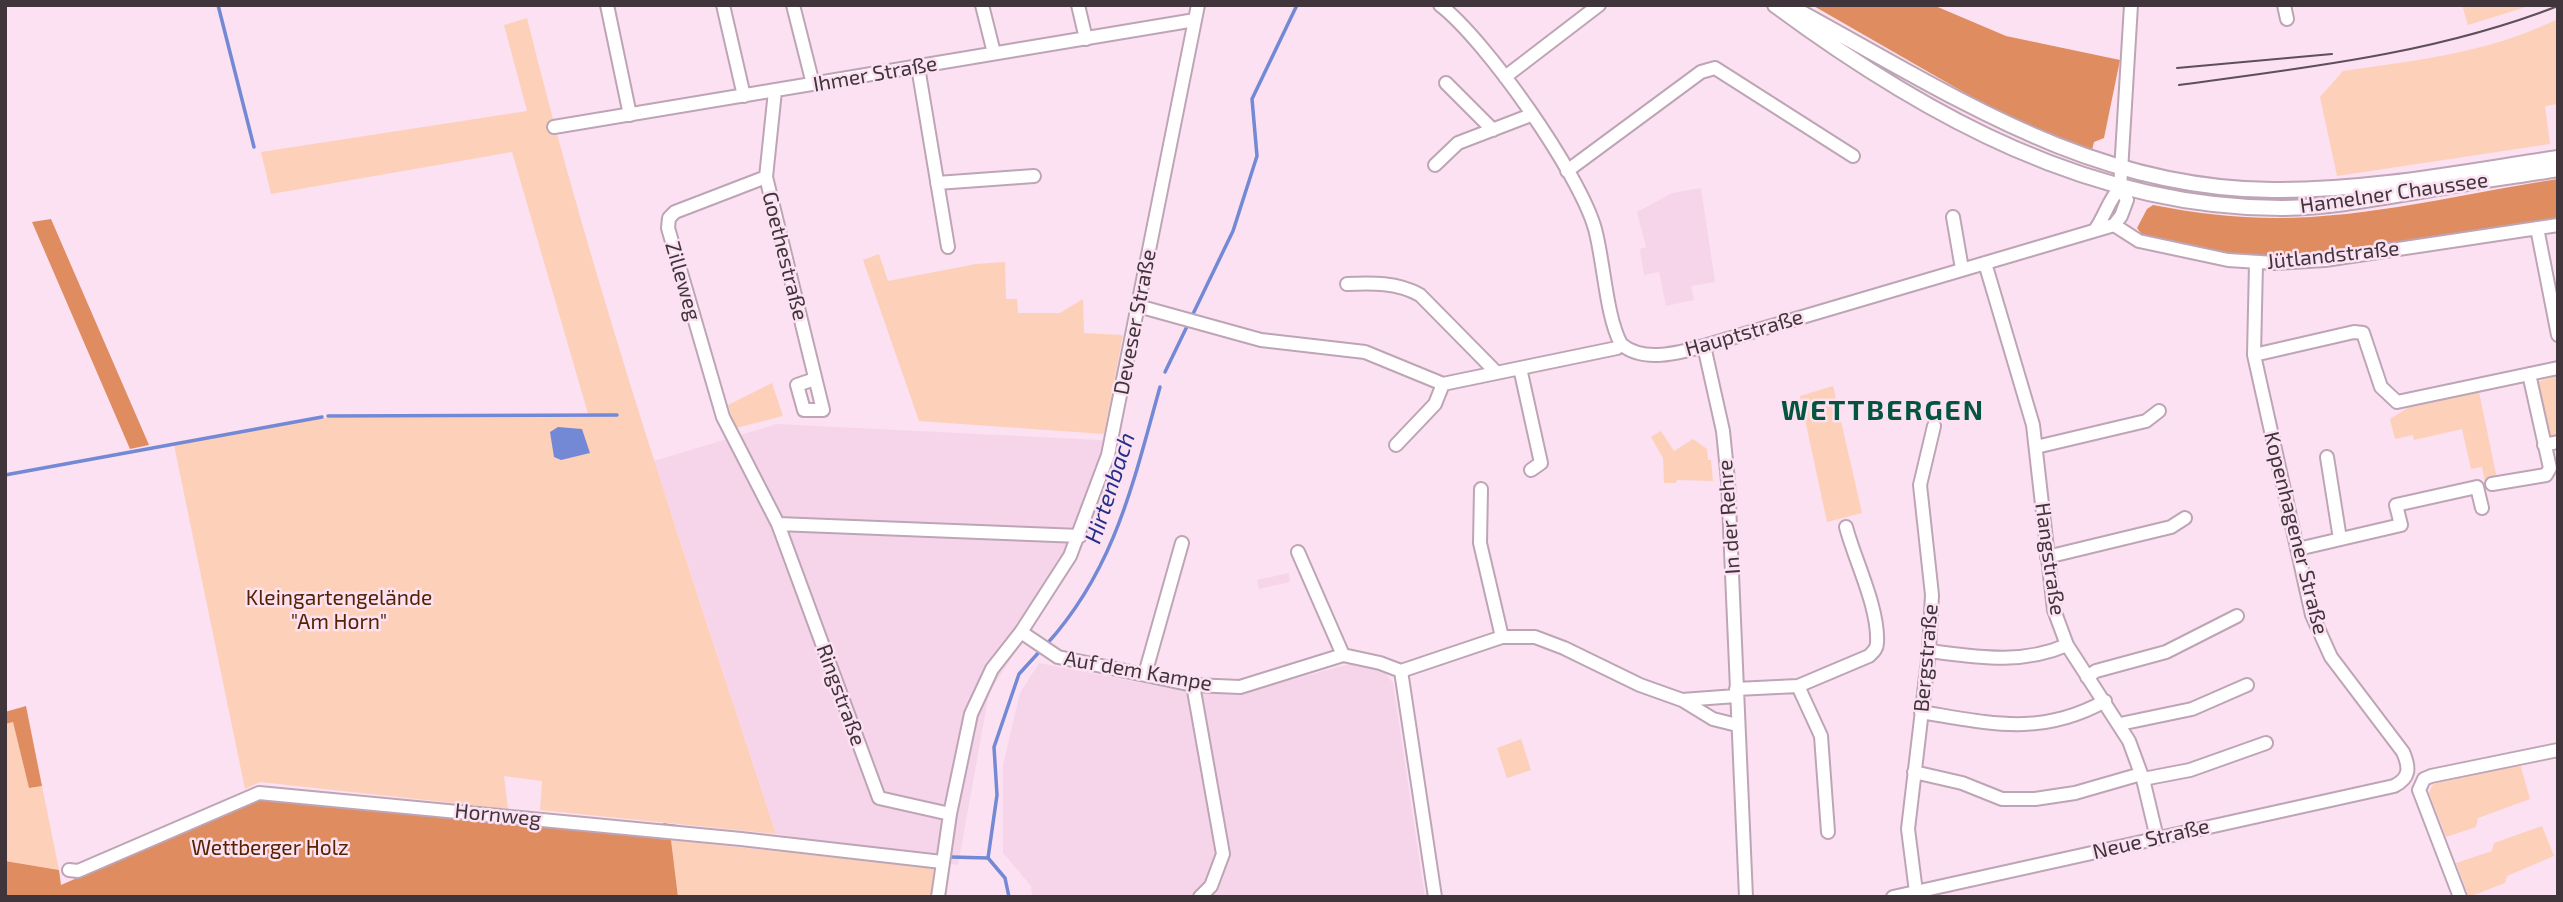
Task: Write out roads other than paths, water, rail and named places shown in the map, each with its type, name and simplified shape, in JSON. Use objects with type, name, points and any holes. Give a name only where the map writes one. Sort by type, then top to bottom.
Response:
[{"type":"main road","name":"Hamelner Chaussee","points":[[1775,5],[1882,80],[1947,118],[2022,154],[2120,188],[2221,205],[2307,207],[2356,202],[2558,169]]},
{"type":"main road","name":"Hamelner Chaussee","points":[[1787,5],[1997,121],[2067,150],[2123,168],[2222,188],[2315,189],[2395,182],[2558,158]]},
{"type":"street","points":[[607,5],[631,115]]},
{"type":"street","points":[[723,5],[744,96]]},
{"type":"street","points":[[793,5],[813,84]]},
{"type":"street","points":[[982,5],[994,53]]},
{"type":"street","points":[[1078,5],[1086,38]]},
{"type":"street","name":"Deveser Straße","points":[[938,897],[950,814],[971,714],[992,669],[1021,632],[1080,536],[1108,456],[1198,5]]},
{"type":"street","points":[[1138,306],[1184,321],[1280,344],[1365,352],[1443,384],[1617,348],[1621,344],[1595,227],[1567,171],[1482,46],[1456,17],[1440,5]]},
{"type":"street","points":[[1505,77],[1599,5]]},
{"type":"street","points":[[2095,230],[2110,207],[2111,197],[2120,188],[2131,5]]},
{"type":"street","points":[[2284,5],[2287,19]]},
{"type":"street","name":"Ihmer Straße","points":[[554,127],[1195,20]]},
{"type":"street","points":[[918,67],[948,247]]},
{"type":"street","points":[[1567,171],[1701,72],[1715,68],[1853,156]]},
{"type":"street","points":[[1446,83],[1493,131]]},
{"type":"street","name":"Goethestraße","points":[[775,91],[766,177],[815,379]]},
{"type":"street","points":[[1434,165],[1458,143],[1531,115]]},
{"type":"street","points":[[937,183],[1034,176]]},
{"type":"street","name":"Zilleweg","points":[[737,444],[723,417],[667,223],[675,212],[766,177]]},
{"type":"street","points":[[2114,225],[2122,216],[2127,200],[2120,188]]},
{"type":"street","points":[[1953,216],[1962,269]]},
{"type":"street","name":"Hauptstraße","points":[[1621,344],[1639,354],[1666,354],[1704,346],[2114,225]]},
{"type":"street","name":"Jütlandstraße","points":[[2114,225],[2139,241],[2256,263],[2325,260],[2558,225]]},
{"type":"street","points":[[2537,228],[2558,335]]},
{"type":"street","name":"Hangstraße","points":[[1985,263],[2027,401],[2036,447],[2054,610],[2067,645],[2120,724],[2142,777],[2157,838]]},
{"type":"street","name":"Kopenhagener Straße","points":[[2256,263],[2254,355],[2318,633],[2339,669],[2403,752],[2409,770],[2406,778]]},
{"type":"street","points":[[1346,284],[1378,282],[1411,289],[1496,372]]},
{"type":"street","points":[[2254,355],[2354,332],[2363,333],[2381,387],[2397,402],[2558,368]]},
{"type":"street","name":"In der Rehre","points":[[1704,346],[1723,431],[1733,571],[1737,725],[1746,897]]},
{"type":"street","points":[[1520,368],[1541,463],[1531,471]]},
{"type":"street","points":[[2492,484],[2546,475],[2550,468],[2529,374]]},
{"type":"street","points":[[1396,445],[1435,404],[1443,384]]},
{"type":"street","points":[[2036,447],[2146,421],[2159,411]]},
{"type":"street","name":"Bergstraße","points":[[1916,892],[1908,847],[1929,651],[1932,595],[1920,485],[1934,426]]},
{"type":"street","points":[[2544,445],[2558,442]]},
{"type":"street","name":"Ringstraße","points":[[737,444],[778,524],[879,798],[950,814]]},
{"type":"street","points":[[2328,457],[2340,539]]},
{"type":"street","points":[[2298,549],[2401,525],[2396,505],[2477,487],[2482,508]]},
{"type":"street","points":[[1481,489],[1480,543],[1502,637]]},
{"type":"street","points":[[2047,556],[2171,527],[2185,518]]},
{"type":"street","points":[[778,524],[1080,536]]},
{"type":"street","points":[[1682,700],[1798,686],[1868,656],[1876,649],[1870,601],[1846,527]]},
{"type":"street","points":[[1145,674],[1182,544]]},
{"type":"street","points":[[1298,552],[1343,656]]},
{"type":"street","points":[[2087,677],[2096,671],[2166,652],[2237,615]]},
{"type":"street","name":"Auf dem Kampe","points":[[1021,632],[1046,652],[1058,657],[1193,685],[1240,687],[1343,656],[1380,663],[1401,671]]},
{"type":"street","points":[[1434,897],[1401,671],[1502,637],[1535,637],[1640,685],[1682,700],[1713,719],[1737,725]]},
{"type":"street","points":[[1929,651],[2011,659],[2032,657],[2067,645]]},
{"type":"street","points":[[1193,685],[1223,855],[1210,886],[1200,897]]},
{"type":"street","points":[[2120,724],[2192,709],[2247,685]]},
{"type":"street","points":[[1798,686],[1821,736],[1828,832]]},
{"type":"street","points":[[1922,712],[2021,727],[2056,719],[2105,701]]},
{"type":"street","points":[[1914,772],[1962,783],[2001,799],[2035,799],[2190,770],[2266,743]]},
{"type":"street","points":[[2460,897],[2419,790],[2421,784],[2431,776],[2558,750]]},
{"type":"street","name":"Neue Straße","points":[[1893,897],[2393,786],[2406,778]]},
{"type":"street","name":"Hornweg","points":[[69,870],[78,871],[259,793],[741,839],[942,862]]},
{"type":"water","points":[[558,427],[582,429],[590,453],[561,460],[554,457],[550,432]]},
{"type":"waterway","points":[[218,5],[254,147]]},
{"type":"waterway","name":"Hirtenbach","points":[[1165,372],[1233,231],[1257,156],[1252,99],[1297,5]]},
{"type":"waterway","name":"Hirtenbach","points":[[1046,645],[1070,616],[1089,586],[1119,524],[1160,387]]},
{"type":"waterway","points":[[328,416],[617,415]]},
{"type":"waterway","points":[[5,475],[322,417]]},
{"type":"waterway","name":"Hirtenbach","points":[[1009,897],[1005,878],[988,858],[997,795],[994,747],[1019,674],[1041,650]]},
{"type":"waterway","points":[[664,825],[679,827]]},
{"type":"waterway","points":[[951,857],[988,858]]},
{"type":"tram line","points":[[2179,85],[2323,65],[2419,47],[2466,36],[2558,6]]},
{"type":"tram line","points":[[2177,68],[2332,54]]},
{"type":"district","name":"WETTBERGEN","points":[[1883,411]]},
{"type":"park label","name":"Kleingartengelände \"Am Horn\"","points":[[339,610]]},
{"type":"park label","name":"Wettberger Holz","points":[[270,848]]}]
